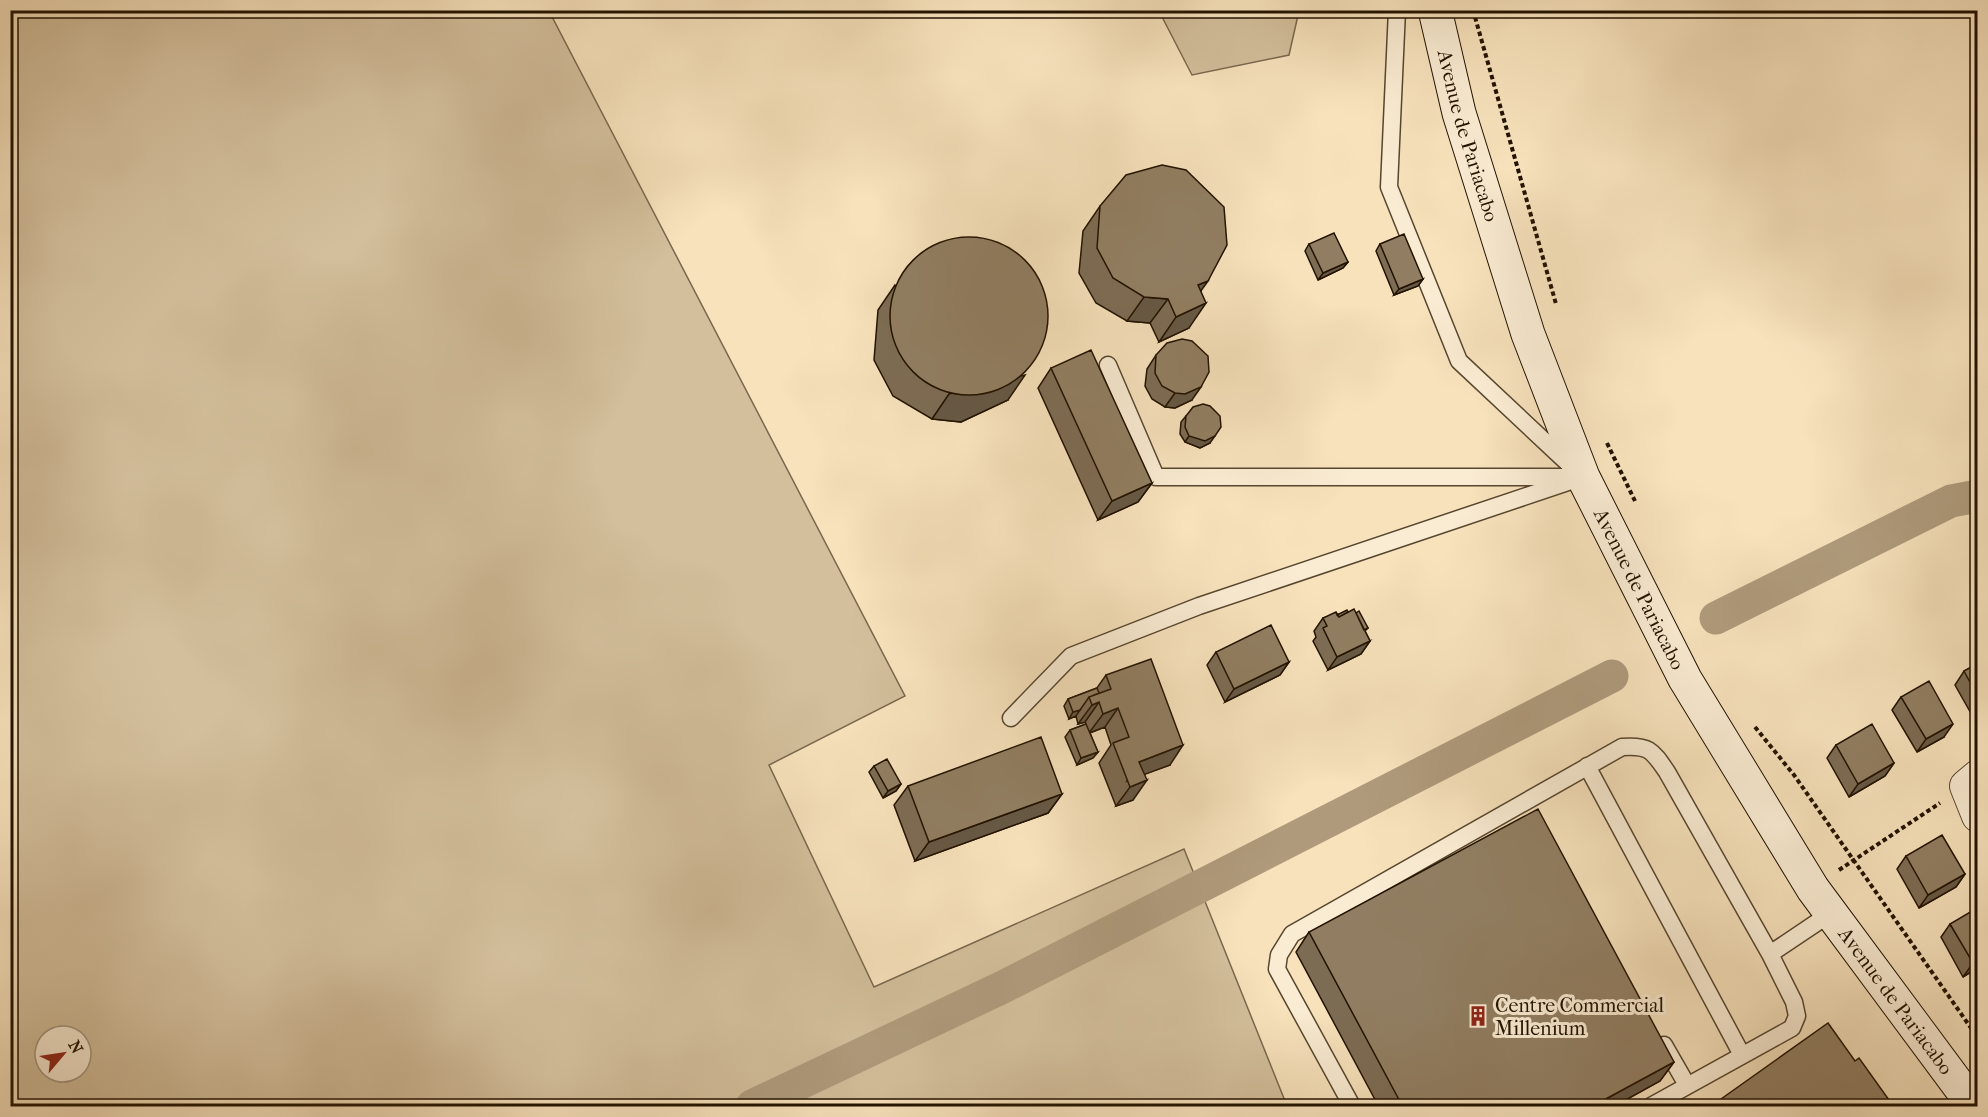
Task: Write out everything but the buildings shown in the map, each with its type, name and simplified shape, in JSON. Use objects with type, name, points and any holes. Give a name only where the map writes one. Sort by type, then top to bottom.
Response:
[{"type":"main road","name":"Avenue de Pariacabo","points":[[1435,10],[1459,112],[1528,334],[1583,477],[1685,679],[1822,901],[1974,1107]]},
{"type":"street","points":[[1972,781],[1977,816]]},
{"type":"lane","points":[[1397,10],[1389,187],[1459,361],[1583,477]]},
{"type":"lane","points":[[1108,365],[1156,477],[1583,477]]},
{"type":"lane","points":[[1011,718],[1071,656],[1199,606],[1583,477]]},
{"type":"lane","points":[[1352,1107],[1277,969],[1279,955],[1300,927],[1529,806],[1587,766],[1622,747],[1640,746],[1652,751],[1667,772],[1770,954],[1794,1002],[1797,1016],[1792,1028],[1651,1107]]},
{"type":"lane","points":[[1587,766],[1742,1055]]},
{"type":"lane","points":[[1770,954],[1822,901]]},
{"type":"lane","points":[[1658,1035],[1687,1085]]},
{"type":"path","points":[[1473,10],[1556,306]]},
{"type":"path","points":[[1604,436],[1637,507]]},
{"type":"path","points":[[1752,723],[1794,775],[1977,1038]]},
{"type":"path","points":[[1822,901],[1853,861],[1972,781]]},
{"type":"shaded area","points":[[10,11],[549,11],[905,696],[769,765],[874,987],[1184,849],[1287,1106],[11,1106]]},
{"type":"shaded area","points":[[1159,11],[1299,11],[1289,55],[1192,75]]},
{"type":"waterway","points":[[1716,618],[1951,501],[1978,496]]},
{"type":"waterway","points":[[752,1106],[1003,987],[1612,676]]},
{"type":"place","name":"Centre Commercial Millenium","points":[[1478,1016]]}]
